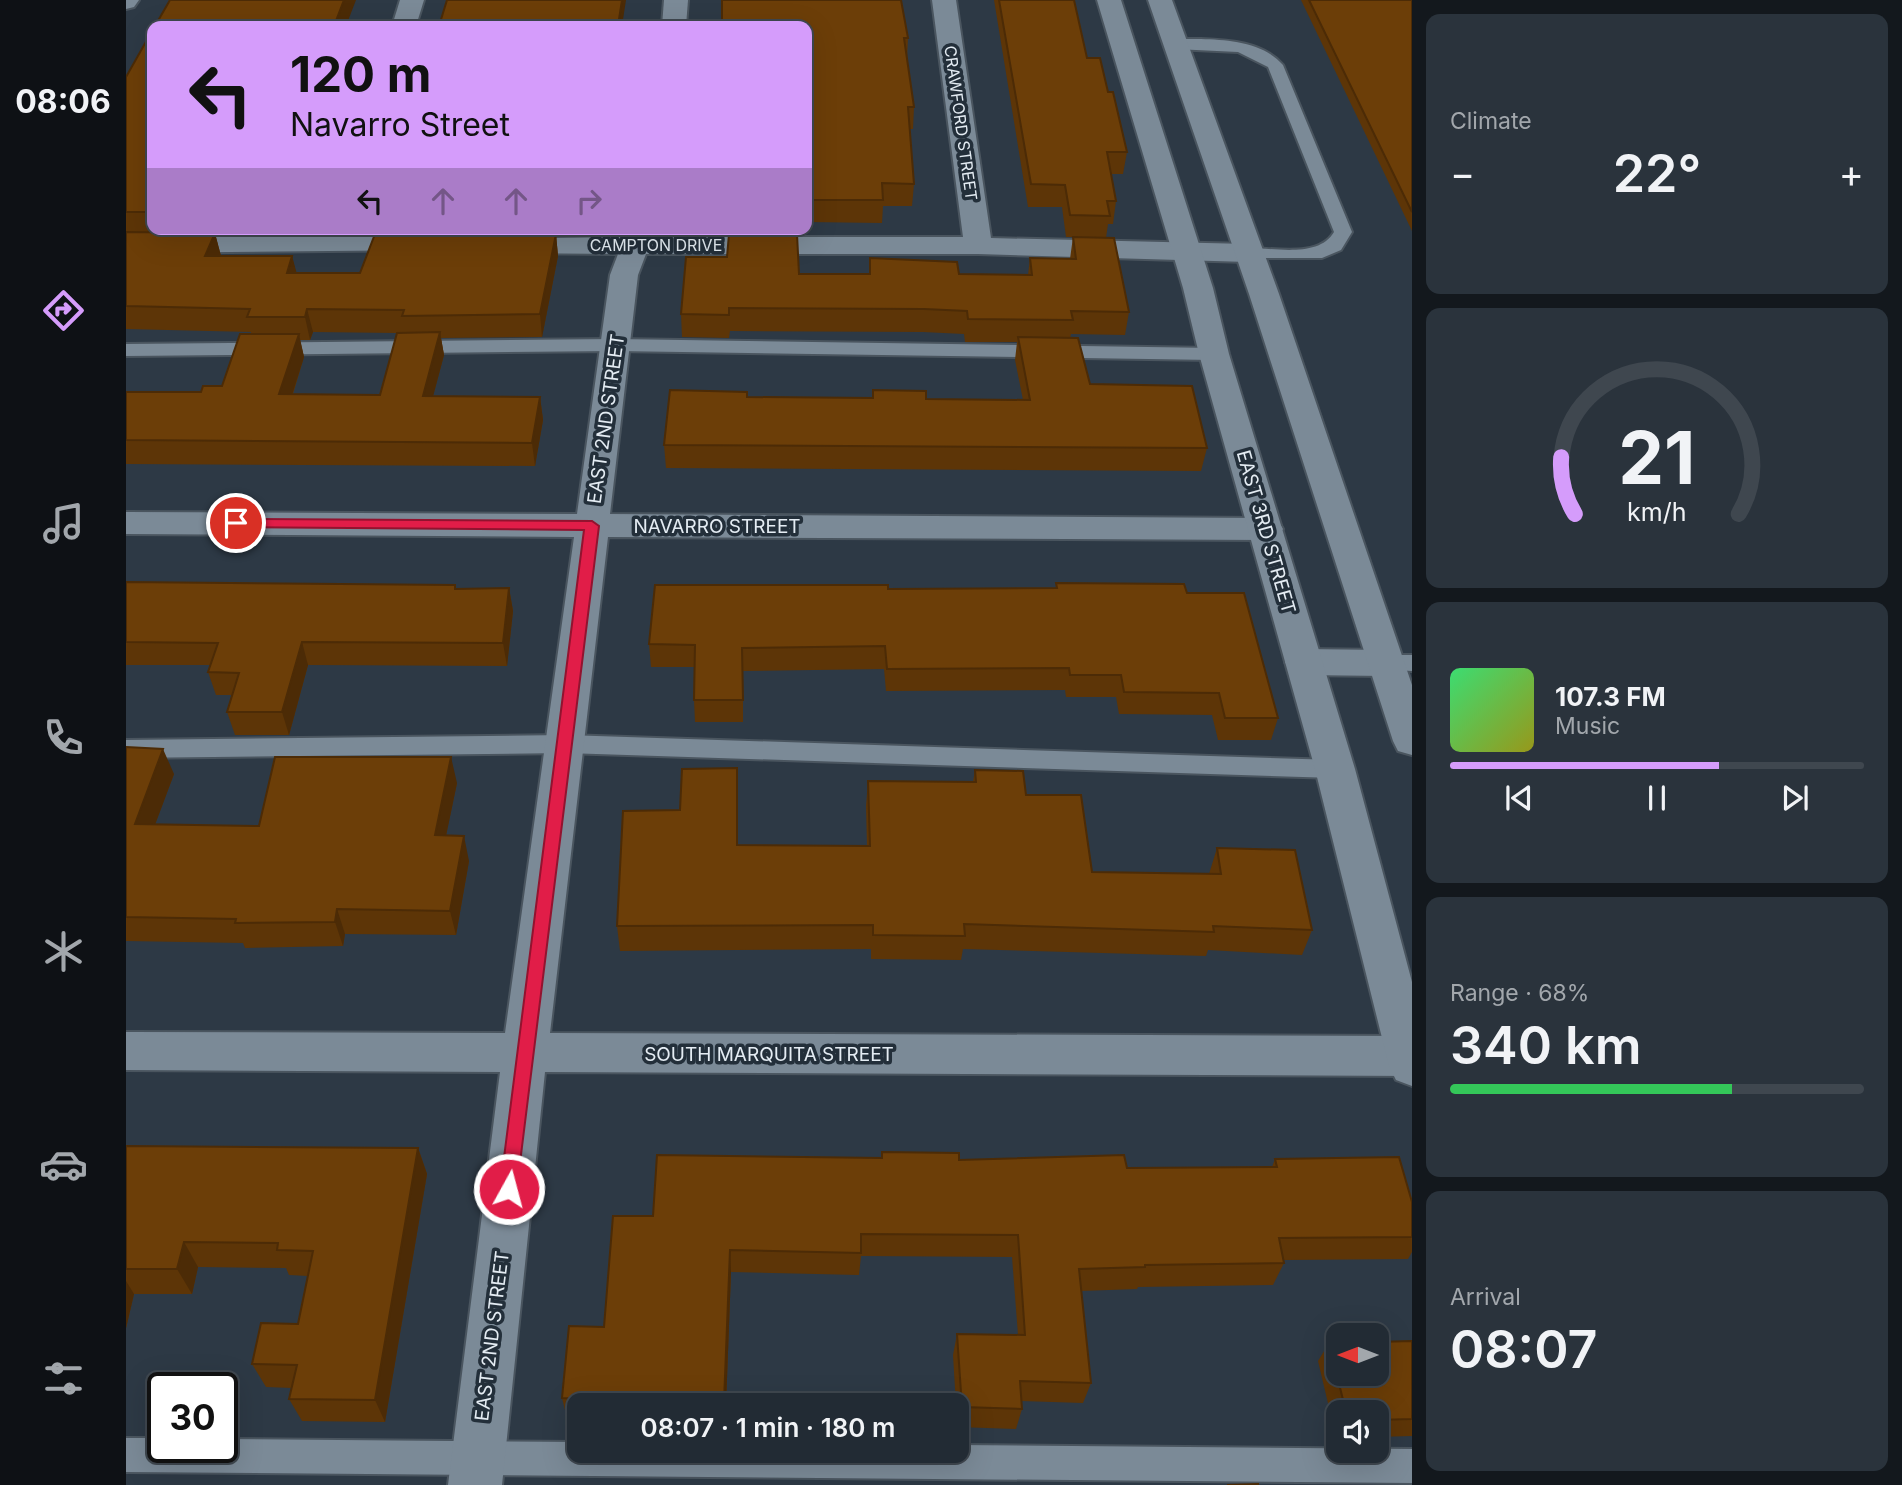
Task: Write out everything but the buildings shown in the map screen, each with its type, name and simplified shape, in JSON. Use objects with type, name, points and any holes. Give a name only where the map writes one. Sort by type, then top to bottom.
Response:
[{"type":"street","points":[[406,21],[412,0]]},
{"type":"street","points":[[674,21],[676,0]]},
{"type":"street","name":"CRAWFORD STREET","points":[[944,0],[978,246]]},
{"type":"street","name":"EAST 3RD STREET","points":[[1109,0],[1187,251],[1214,354],[1335,769],[1411,1059]]},
{"type":"street","points":[[1160,0],[1248,253],[1399,663],[1412,741]]},
{"type":"street","points":[[126,245],[335,237],[443,244]]},
{"type":"street","name":"CAMPTON DRIVE","points":[[484,245],[636,237],[1248,253]]},
{"type":"street","name":"EAST 2ND STREET","points":[[476,1473],[525,1053],[624,275],[636,237]]},
{"type":"street","name":"NAVARRO STREET","points":[[126,523],[1266,529]]},
{"type":"street","points":[[1303,662],[1399,663]]},
{"type":"street","name":"SOUTH MARQUITA STREET","points":[[126,1051],[1411,1059]]},
{"type":"lane","points":[[1175,44],[1232,45],[1263,53],[1275,65],[1343,232],[1335,246],[1316,254],[1248,253]]},
{"type":"lane","points":[[126,350],[616,345],[1214,354]]},
{"type":"lane","points":[[126,749],[566,744],[1335,769]]},
{"type":"lane","points":[[126,1455],[476,1473],[1412,1466]]},
{"type":"route","points":[[236,523],[592,526],[509,1189]]}]
